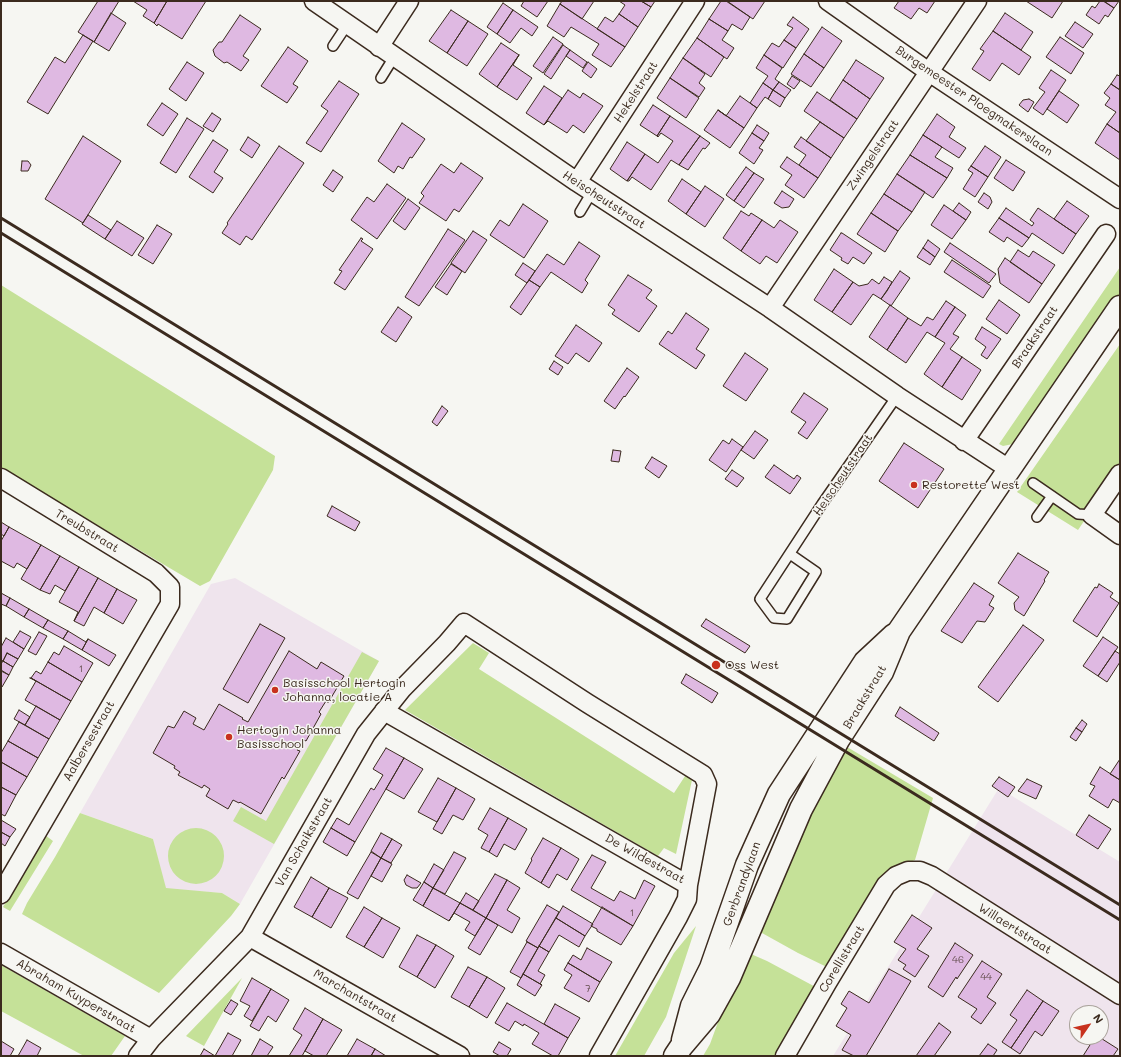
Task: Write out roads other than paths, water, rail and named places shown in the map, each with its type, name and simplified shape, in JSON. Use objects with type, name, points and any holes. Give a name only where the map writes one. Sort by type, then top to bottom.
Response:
[{"type":"street","name":"Heischeutstraat","points":[[314,1],[577,182],[770,308],[897,396],[1009,469]]},
{"type":"street","points":[[379,47],[409,1]]},
{"type":"street","name":"Hekelstraat","points":[[577,182],[695,1]]},
{"type":"street","name":"Burgemeester Ploegmakerslaan","points":[[828,1],[929,72],[1120,199]]},
{"type":"street","name":"Zwingelstraat","points":[[770,308],[977,1]]},
{"type":"street","name":"Braakstraat","points":[[964,440],[1106,234]]},
{"type":"street","name":"Braakstraat","points":[[830,734],[865,662],[899,631],[1120,307]]},
{"type":"street","points":[[1120,474],[1092,515],[1120,535]]},
{"type":"street","name":"Treubstraat","points":[[1,478],[156,573],[170,587]]},
{"type":"street","name":"Aalbersestraat","points":[[1,894],[170,604],[170,587]]},
{"type":"street","name":"Van Schaikstraat","points":[[138,1056],[151,1039],[250,937],[366,734],[384,711],[464,623]]},
{"type":"street","name":"De Wildestraat","points":[[384,711],[688,884],[707,784],[703,775],[464,623]]},
{"type":"street","name":"Gerbrandylaan","points":[[678,1051],[709,1014],[729,978],[801,809],[830,734]]},
{"type":"street","name":"Willaertstraat","points":[[908,871],[920,871],[932,876],[1120,995]]},
{"type":"street","name":"Corellistraat","points":[[785,1056],[886,885],[896,876],[908,871]]},
{"type":"street","points":[[599,1056],[678,917],[687,899],[688,884]]},
{"type":"street","name":"Marchantstraat","points":[[250,937],[460,1056]]},
{"type":"street","name":"Abraham Kuyperstraat","points":[[1,953],[151,1039]]},
{"type":"lane","points":[[333,46],[347,25]]},
{"type":"lane","points":[[381,78],[394,57]]},
{"type":"lane","points":[[580,212],[592,192]]},
{"type":"lane","name":"Heischeutstraat","points":[[790,554],[816,572],[787,619],[774,618],[760,599],[790,554],[897,396]]},
{"type":"lane","points":[[1033,484],[1078,514],[1092,515]]},
{"type":"lane","points":[[1037,517],[1052,496]]},
{"type":"railway","points":[[1,218],[1120,905]]},
{"type":"railway","points":[[1,233],[1120,920]]},
{"type":"place","name":"Restorette West","points":[[914,485]]},
{"type":"place","name":"Oss West","points":[[716,665]]},
{"type":"place","name":"Basisschool Hertogin Johanna, locatie A","points":[[275,690]]},
{"type":"place","name":"Hertogin Johanna Basisschool","points":[[229,737]]}]
